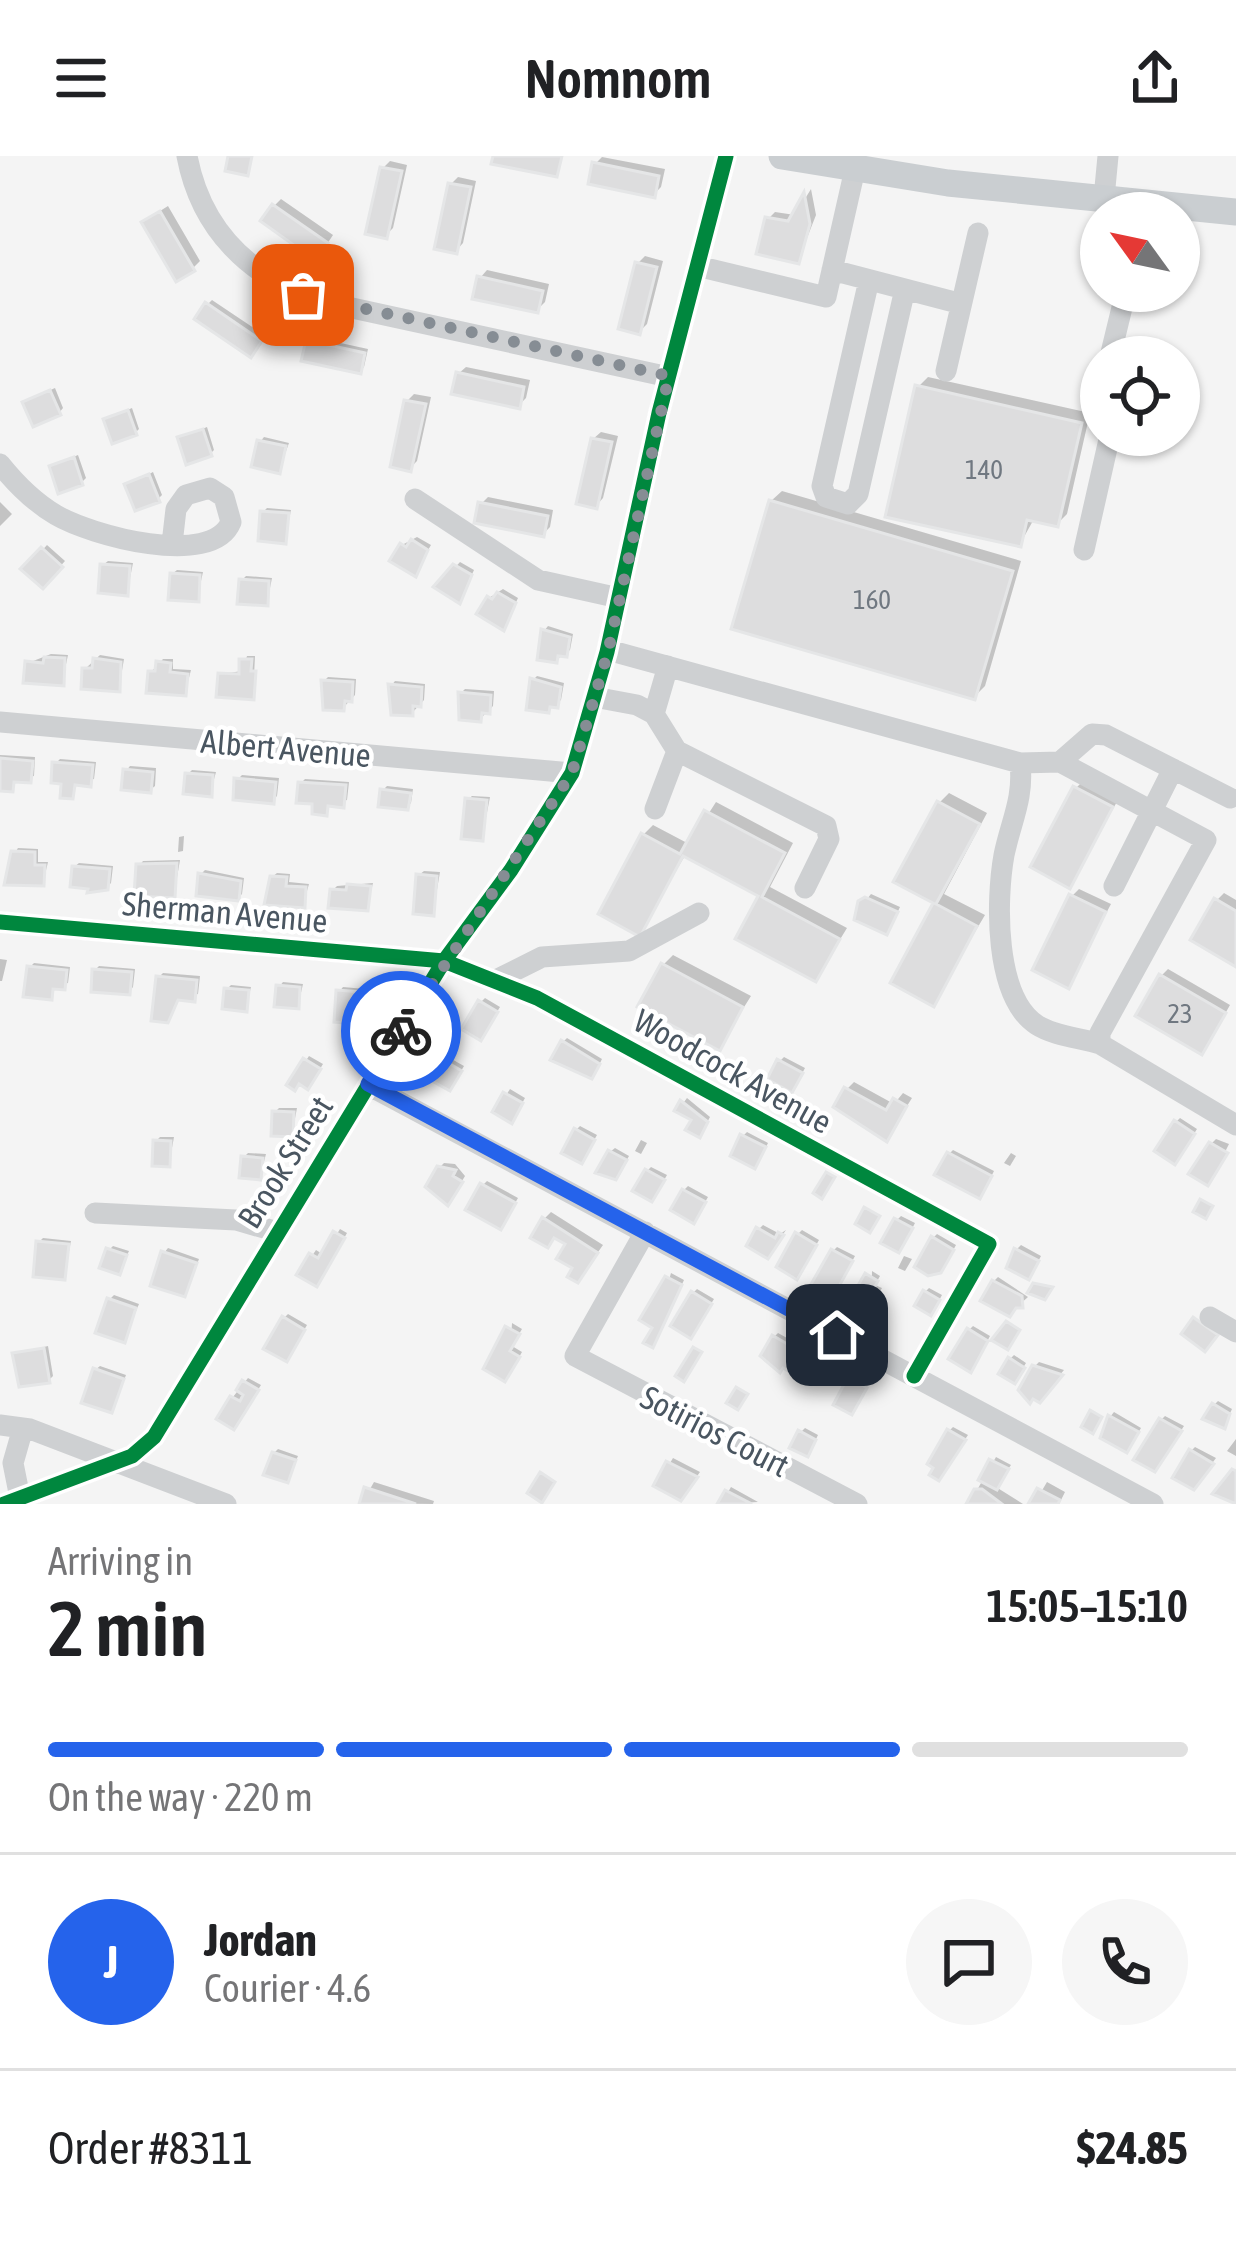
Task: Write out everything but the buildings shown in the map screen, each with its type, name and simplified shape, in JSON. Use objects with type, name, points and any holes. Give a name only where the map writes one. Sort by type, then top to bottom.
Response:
[{"type":"main road","points":[[782,156],[1080,195]]},
{"type":"main road","points":[[1200,210],[1236,212]]},
{"type":"street","points":[[187,156],[197,193],[224,242],[286,288],[320,301],[669,376]]},
{"type":"street","name":"Brook Street","points":[[12,1501],[118,1462],[154,1437],[202,1366],[444,961],[512,870],[572,773],[608,650],[669,376],[726,156]]},
{"type":"street","points":[[1104,192],[1108,156]]},
{"type":"street","points":[[698,266],[826,297],[855,169]]},
{"type":"street","points":[[946,371],[958,303],[978,233]]},
{"type":"street","points":[[832,270],[958,303]]},
{"type":"street","points":[[868,280],[822,486],[826,497],[848,504],[858,494],[905,289]]},
{"type":"street","points":[[1084,550],[1105,456]]},
{"type":"street","points":[[0,464],[36,501],[67,521],[116,537],[172,544]]},
{"type":"street","points":[[415,499],[538,580],[620,598]]},
{"type":"street","points":[[608,650],[1020,763],[1060,762],[1206,840],[1198,865],[1100,1033],[1100,1044]]},
{"type":"street","points":[[654,714],[668,667]]},
{"type":"street","points":[[594,697],[637,705],[654,714],[677,751],[826,826],[829,839],[805,888]]},
{"type":"street","name":"Albert Avenue","points":[[0,722],[572,773]]},
{"type":"street","points":[[1060,762],[1092,734],[1230,798]]},
{"type":"street","points":[[655,809],[677,751]]},
{"type":"street","points":[[1020,763],[1024,794],[1005,852],[1001,886],[1012,994],[1025,1016],[1042,1028],[1100,1044],[1236,1125]]},
{"type":"street","points":[[1114,886],[1172,769]]},
{"type":"street","points":[[498,979],[542,957],[629,951],[699,913]]},
{"type":"street","name":"Sherman Avenue","points":[[0,922],[444,961]]},
{"type":"street","name":"Woodcock Avenue","points":[[444,961],[498,979],[988,1244],[914,1376]]},
{"type":"street","points":[[368,1084],[1153,1504]]},
{"type":"street","points":[[95,1213],[236,1220],[278,1232]]},
{"type":"street","name":"Sotirios Court","points":[[645,1232],[575,1356],[857,1504]]},
{"type":"street","points":[[1210,1317],[1236,1332]]},
{"type":"street","points":[[12,1501],[11,1427],[226,1504]]},
{"type":"cycle path","points":[[4,1504],[132,1456],[154,1437],[444,961],[511,870],[572,773],[607,652],[659,413],[726,156]]},
{"type":"cycle path","points":[[0,922],[444,961],[537,998],[989,1244],[914,1376]]},
{"type":"way so far","points":[[303,295],[669,376],[608,652],[572,773],[401,1031]]},
{"type":"route","points":[[401,1031],[368,1084],[837,1335]]}]
